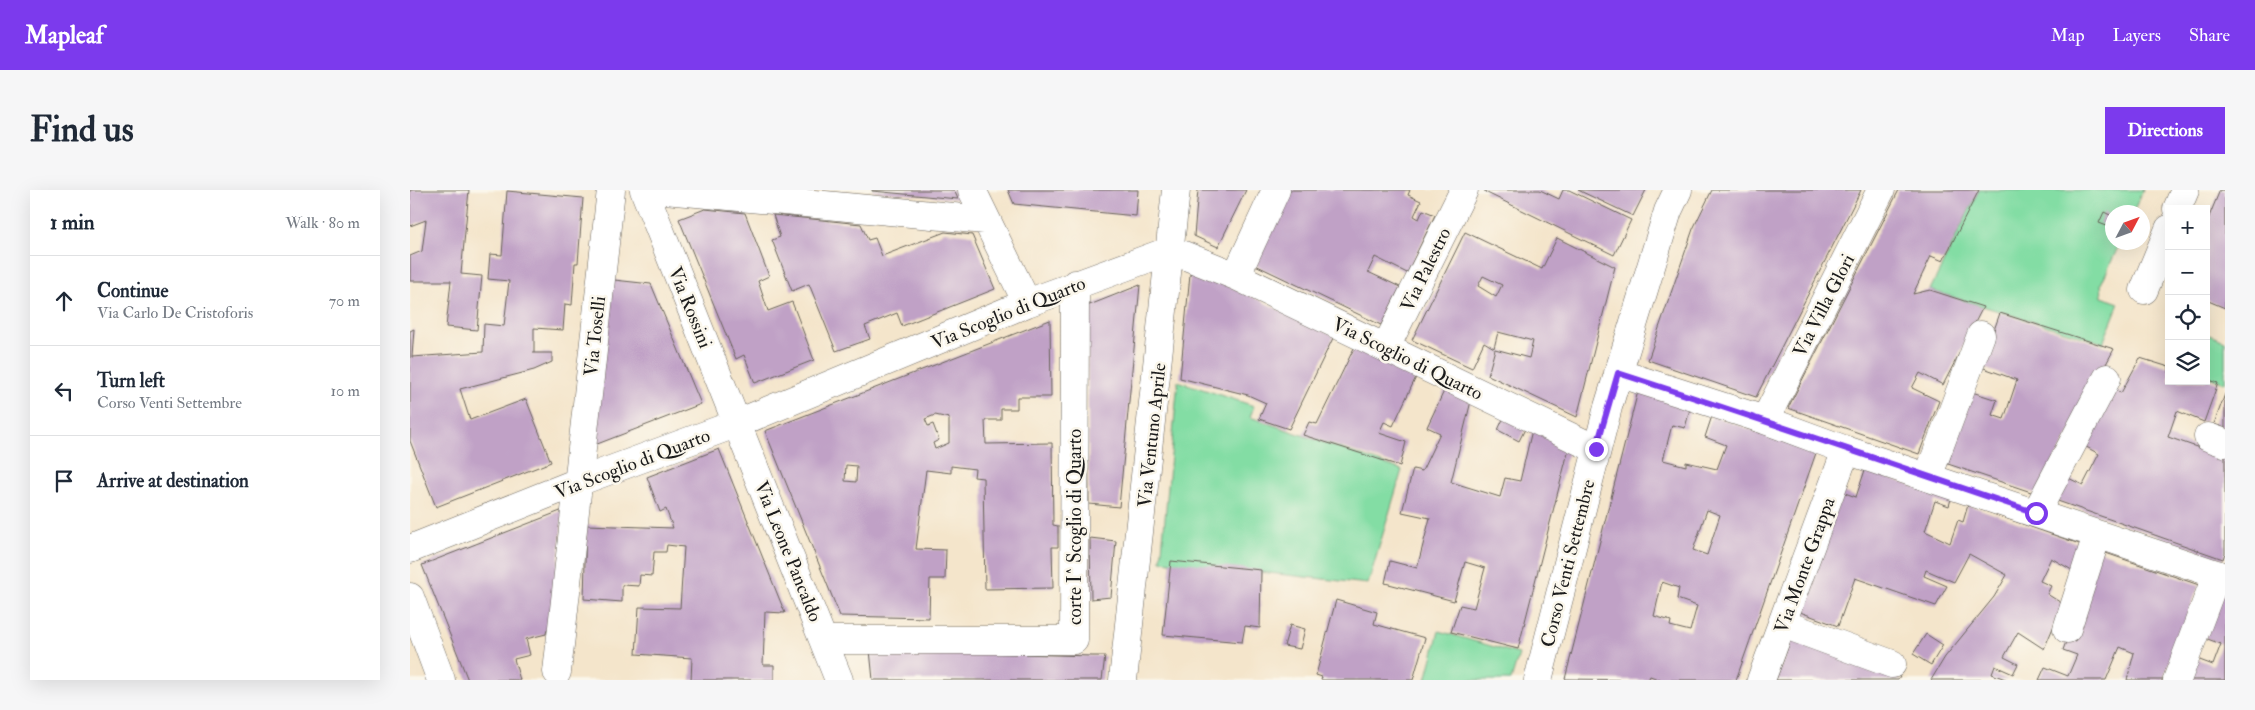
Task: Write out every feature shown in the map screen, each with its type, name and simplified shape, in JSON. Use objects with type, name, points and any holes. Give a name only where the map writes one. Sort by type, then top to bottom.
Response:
[{"type":"street","name":"Via Toselli","points":[[557,672],[610,190]]},
{"type":"street","name":"Via Rossini","points":[[644,190],[738,423]]},
{"type":"street","points":[[665,190],[985,220]]},
{"type":"street","points":[[972,190],[1026,302]]},
{"type":"street","name":"Via Ventuno Aprile","points":[[1124,680],[1176,190]]},
{"type":"street","points":[[1236,276],[1276,190]]},
{"type":"street","name":"Via Palestro","points":[[1386,347],[1464,190]]},
{"type":"street","name":"Corso Venti Settembre","points":[[1538,680],[1596,449],[1668,211],[1678,190]]},
{"type":"street","name":"Via Villa Glori","points":[[1765,420],[1881,190]]},
{"type":"street","points":[[2179,205],[2185,190]]},
{"type":"street","points":[[2144,290],[2165,239]]},
{"type":"street","name":"Via Scoglio di Quarto","points":[[410,549],[578,482],[738,423],[1026,302],[1171,250],[1236,276],[1596,449]]},
{"type":"street","name":"corte I^ Scoglio di Quarto","points":[[824,640],[1074,640],[1075,284]]},
{"type":"street","points":[[1928,477],[1981,335]]},
{"type":"street","points":[[1618,373],[1765,420],[1846,450],[2221,575],[2176,680]]},
{"type":"street","points":[[2036,513],[2107,378]]},
{"type":"street","name":"Via Leone Pancaldo","points":[[738,423],[839,680]]},
{"type":"street","name":"Via Monte Grappa","points":[[1762,680],[1846,450]]},
{"type":"street","points":[[2067,629],[2097,535]]},
{"type":"street","points":[[410,597],[440,680]]},
{"type":"street","points":[[1783,624],[1892,664]]},
{"type":"green space","points":[[1979,190],[2143,190],[2136,205],[2105,205],[2105,250],[2117,250],[2101,284],[2102,297],[2119,303],[2103,343],[1930,290]]},
{"type":"green space","points":[[2210,335],[2225,341],[2225,383],[2210,377]]},
{"type":"green space","points":[[1178,381],[1254,406],[1250,417],[1402,470],[1368,584],[1161,561]]},
{"type":"green space","points":[[1439,631],[1519,654],[1511,680],[1426,680]]},
{"type":"building","points":[[410,190],[469,190],[461,274],[482,276],[477,330],[446,327],[451,281],[410,281],[410,256],[422,251],[426,220],[410,226]]},
{"type":"building","points":[[954,190],[958,199],[872,191]]},
{"type":"building","points":[[1008,190],[1138,190],[1136,216],[1014,204]]},
{"type":"building","points":[[1198,190],[1246,190],[1218,247],[1194,236]]},
{"type":"building","points":[[1284,190],[1410,190],[1408,195],[1421,201],[1414,216],[1419,219],[1423,210],[1435,215],[1407,273],[1375,257],[1368,272],[1400,287],[1381,325],[1249,262]]},
{"type":"building","points":[[1485,190],[1540,190],[1559,199],[1563,190],[1569,190],[1631,220],[1614,255],[1485,192]]},
{"type":"building","points":[[1578,190],[1646,190],[1633,216]]},
{"type":"building","points":[[1712,190],[1861,190],[1756,397],[1648,360],[1693,229]]},
{"type":"building","points":[[1899,190],[1979,190],[1943,261],[1931,256],[1913,294],[1930,290],[1983,307],[1943,385],[1920,373],[1912,388],[1939,401],[1919,454],[1788,408]]},
{"type":"building","points":[[2220,190],[2225,190],[2225,308],[2210,302],[2210,214]]},
{"type":"building","points":[[507,191],[583,198],[578,263],[575,263],[572,305],[565,304],[563,330],[534,328],[534,353],[552,353],[552,362],[534,370],[460,389],[470,420],[526,399],[551,462],[436,507],[410,441],[410,331],[414,329],[412,357],[483,352],[484,324],[504,326],[509,281],[488,279],[490,254],[502,255]]},
{"type":"building","points":[[705,209],[745,213],[769,276],[758,281],[768,311],[792,302],[814,360],[755,383],[744,355],[736,359],[679,219]]},
{"type":"building","points":[[2104,212],[2105,212],[2105,225],[2099,223]]},
{"type":"building","points":[[773,215],[861,224],[868,240],[875,238],[882,256],[945,232],[972,235],[995,289],[902,326],[897,313],[865,326],[870,339],[836,351],[809,284],[792,291],[772,240],[780,237]]},
{"type":"building","points":[[1465,232],[1542,269],[1557,238],[1615,267],[1577,417],[1488,375],[1495,349],[1529,358],[1533,341],[1498,332],[1494,348],[1484,342],[1472,368],[1412,340]],"holes":[[[1483,276],[1502,285],[1496,297],[1478,286]]]},
{"type":"building","points":[[1196,270],[1334,336],[1289,429],[1259,419],[1266,403],[1248,395],[1180,378],[1190,274]]},
{"type":"building","points":[[605,279],[651,284],[701,404],[592,446]]},
{"type":"building","points":[[1140,285],[1119,507],[1089,504],[1087,306]]},
{"type":"building","points":[[2000,313],[2114,349],[2037,494],[1948,464],[1972,392],[1997,400],[1992,415],[2004,419],[2017,380],[1981,367]]},
{"type":"building","points":[[1050,320],[1051,397],[1017,397],[1017,409],[1001,409],[1001,420],[985,420],[986,444],[1052,443],[1053,525],[1058,526],[1058,547],[1052,547],[1053,588],[985,589],[983,478],[974,477],[975,469],[951,466],[951,473],[926,470],[916,549],[946,550],[945,579],[930,579],[929,618],[840,616],[765,431]],"holes":[[[935,415],[949,418],[949,443],[935,449],[933,443],[939,440],[933,424],[928,426],[925,419]],[[846,465],[857,466],[856,482],[845,481]]]},
{"type":"building","points":[[1355,346],[1417,375],[1393,426],[1384,422],[1379,433],[1406,442],[1400,466],[1303,435],[1309,422],[1317,424]]},
{"type":"building","points":[[2140,358],[2165,366],[2165,385],[2210,385],[2210,380],[2218,383],[2204,422],[2177,411],[2168,437],[2225,457],[2225,553],[2223,559],[2052,499],[2064,476],[2083,485],[2099,454],[2081,444],[2110,388],[2121,393]]},
{"type":"building","points":[[1445,389],[1471,401],[1451,482],[1500,497],[1505,478],[1520,481],[1532,430],[1569,448],[1518,649],[1451,632],[1460,605],[1474,608],[1485,568],[1465,562],[1454,601],[1385,583],[1390,561],[1417,568],[1430,518],[1402,512],[1413,469],[1422,471],[1440,433],[1427,427]]},
{"type":"building","points":[[1638,391],[1690,409],[1685,428],[1672,425],[1663,460],[1686,466],[1686,462],[1717,469],[1726,445],[1705,437],[1712,416],[1816,453],[1736,680],[1661,680],[1650,676],[1648,680],[1565,679]],"holes":[[[1707,510],[1720,515],[1707,555],[1693,550]],[[1662,582],[1679,588],[1677,599],[1697,606],[1690,631],[1670,626],[1671,621],[1654,616]]]},
{"type":"building","points":[[2225,394],[2225,428],[2214,424]]},
{"type":"building","points":[[1504,417],[1526,427],[1519,441],[1498,430]]},
{"type":"building","points":[[719,449],[785,613],[765,612],[763,665],[774,665],[774,680],[691,680],[692,658],[636,654],[639,607],[680,608],[684,547],[667,545],[666,552],[654,552],[652,576],[640,575],[639,586],[622,585],[622,602],[584,599],[586,525],[673,528],[666,509],[660,512],[647,477]]},
{"type":"building","points":[[1865,470],[1951,499],[1949,506],[1935,501],[1925,531],[1950,543],[1958,520],[1963,522],[1968,505],[2088,547],[2077,573],[2051,558],[2040,581],[2051,586],[2047,594],[2063,604],[2044,649],[2018,632],[2004,657],[2018,664],[2013,674],[1995,666],[1992,674],[2008,680],[1931,680],[1945,657],[1994,597],[2007,575],[1969,554],[1954,582],[1926,570],[1924,576],[1947,586],[1936,606],[1855,578],[1838,626],[1800,612],[1842,492],[1856,497]]},
{"type":"building","points":[[563,510],[552,629],[547,629],[546,634],[526,639],[530,655],[514,659],[520,680],[468,680],[422,565]]},
{"type":"building","points":[[1090,538],[1116,541],[1111,597],[1091,599]]},
{"type":"building","points":[[2097,550],[2199,585],[2163,680],[2127,680],[2134,653],[2120,647],[2106,680],[2039,680],[2045,667],[2068,676],[2077,655],[2063,650],[2067,639],[2075,642]]},
{"type":"building","points":[[1171,561],[1261,570],[1260,628],[1245,626],[1242,642],[1163,635]]},
{"type":"building","points":[[2222,593],[2225,594],[2225,680],[2189,680],[2197,659],[2213,665],[2221,644],[2205,638]]},
{"type":"building","points":[[1336,600],[1377,612],[1374,624],[1425,638],[1413,680],[1321,680],[1322,677],[1316,675]]},
{"type":"building","points":[[1290,625],[1305,629],[1300,649],[1284,646]]},
{"type":"building","points":[[1926,634],[1943,645],[1931,665],[1913,654]]},
{"type":"building","points":[[1791,639],[1900,677],[1898,680],[1776,680]]},
{"type":"building","points":[[870,650],[1105,656],[1102,680],[873,680]]},
{"type":"route","points":[[1596,449],[1618,373],[1765,420],[1846,450],[2036,513]]}]
